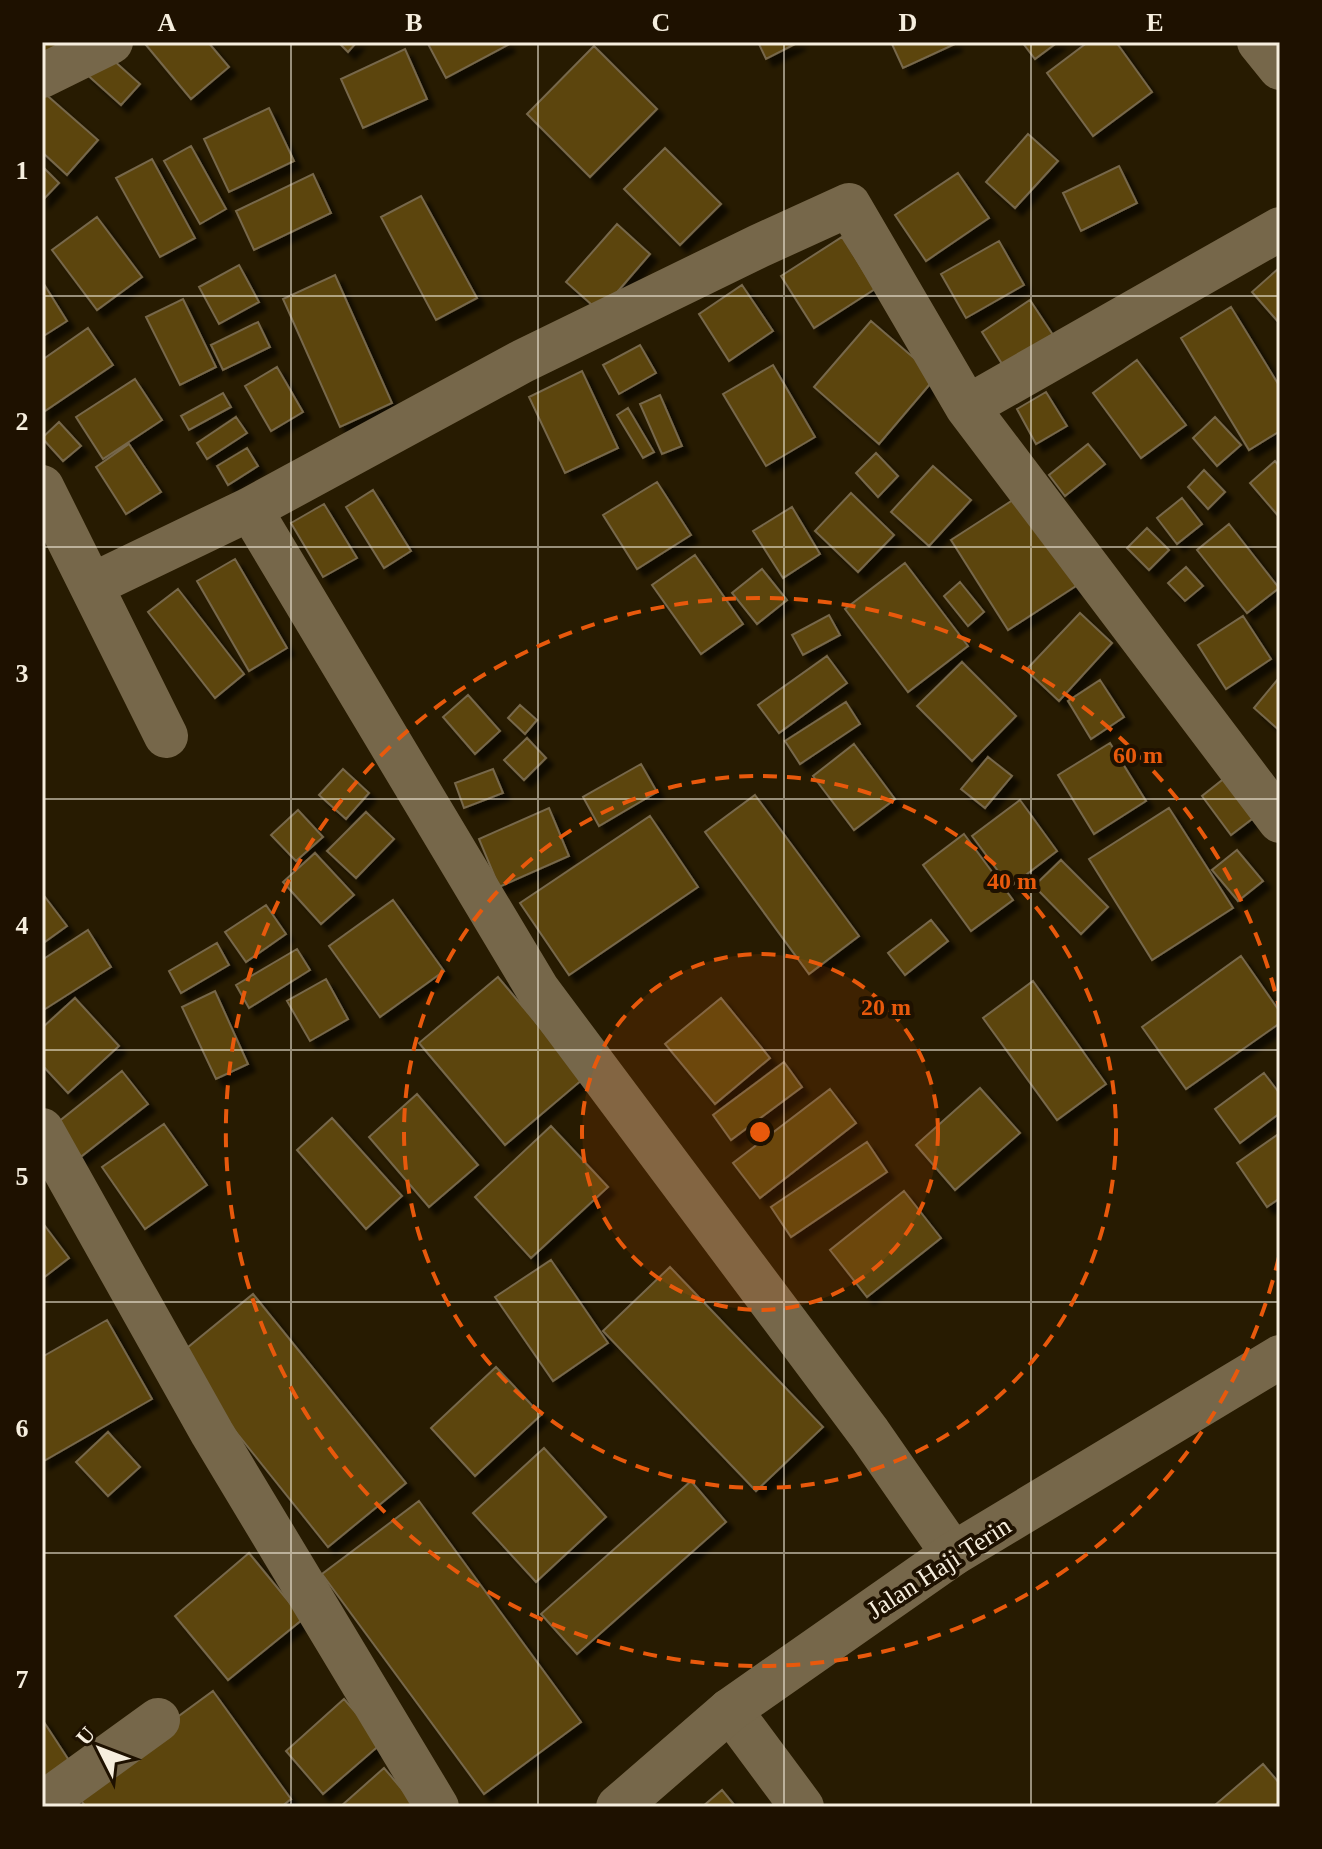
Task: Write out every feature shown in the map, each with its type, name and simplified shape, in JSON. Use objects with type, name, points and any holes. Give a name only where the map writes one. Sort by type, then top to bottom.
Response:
[{"type":"street","points":[[42,76],[111,42]]},
{"type":"street","points":[[1259,42],[1280,68]]},
{"type":"street","points":[[92,585],[250,509],[523,361],[849,205],[967,407],[1280,821]]},
{"type":"street","points":[[967,407],[1280,229]]},
{"type":"street","points":[[42,487],[166,736]]},
{"type":"street","points":[[250,509],[538,990],[869,1433],[953,1554]]},
{"type":"street","points":[[42,1130],[212,1433],[437,1807]]},
{"type":"street","name":"Jalan Haji Terin","points":[[618,1807],[730,1710],[953,1554],[1280,1357]]},
{"type":"street","points":[[730,1710],[802,1807]]},
{"type":"street","points":[[42,1804],[158,1720]]},
{"type":"building","points":[[42,42],[69,42],[42,68]]},
{"type":"building","points":[[149,42],[208,42],[229,67],[191,99],[146,45]]},
{"type":"building","points":[[338,42],[357,42],[348,52]]},
{"type":"building","points":[[427,42],[506,42],[508,45],[446,78]]},
{"type":"building","points":[[758,42],[799,42],[766,59]]},
{"type":"building","points":[[891,42],[954,42],[955,44],[903,68]]},
{"type":"building","points":[[1022,42],[1058,42],[1035,59]]},
{"type":"building","points":[[1088,42],[1116,42],[1152,92],[1093,136],[1047,73]]},
{"type":"building","points":[[594,46],[657,109],[590,177],[527,114]]},
{"type":"building","points":[[405,49],[427,99],[363,128],[341,79]]},
{"type":"building","points":[[103,51],[140,84],[121,105],[84,72]]},
{"type":"building","points":[[42,91],[98,140],[67,175],[42,152]]},
{"type":"building","points":[[269,108],[294,161],[229,192],[204,139]]},
{"type":"building","points":[[1028,134],[1058,161],[1015,208],[986,182]]},
{"type":"building","points":[[191,146],[226,209],[200,224],[164,161]]},
{"type":"building","points":[[665,148],[721,204],[680,245],[624,189]]},
{"type":"building","points":[[152,159],[195,238],[160,257],[116,178]]},
{"type":"building","points":[[42,166],[59,183],[42,201]]},
{"type":"building","points":[[1119,166],[1137,203],[1081,231],[1063,193]]},
{"type":"building","points":[[958,173],[989,218],[926,261],[895,215]]},
{"type":"building","points":[[313,174],[331,213],[254,250],[236,211]]},
{"type":"building","points":[[421,196],[477,298],[436,320],[381,217]]},
{"type":"building","points":[[97,217],[142,277],[97,310],[52,250]]},
{"type":"building","points":[[617,224],[650,254],[600,312],[566,282]]},
{"type":"building","points":[[842,237],[875,289],[814,328],[781,276]]},
{"type":"building","points":[[999,241],[1024,285],[966,318],[941,274]]},
{"type":"building","points":[[239,265],[259,302],[219,324],[199,287]]},
{"type":"building","points":[[1280,268],[1280,324],[1252,292]]},
{"type":"building","points":[[335,275],[392,403],[340,427],[283,299]]},
{"type":"building","points":[[42,281],[67,321],[42,337]]},
{"type":"building","points":[[742,285],[773,331],[729,361],[699,314]]},
{"type":"building","points":[[183,299],[216,367],[180,385],[146,317]]},
{"type":"building","points":[[1030,300],[1053,335],[1004,367],[982,332]]},
{"type":"building","points":[[1231,307],[1280,387],[1280,431],[1249,450],[1181,338]]},
{"type":"building","points":[[871,321],[936,377],[879,444],[814,387]]},
{"type":"building","points":[[258,322],[270,347],[223,370],[211,345]]},
{"type":"building","points":[[88,328],[113,365],[42,413],[42,360]]},
{"type":"building","points":[[640,345],[656,373],[619,394],[603,365]]},
{"type":"building","points":[[1137,360],[1186,425],[1141,458],[1093,393]]},
{"type":"building","points":[[773,365],[815,437],[766,466],[723,394]]},
{"type":"building","points":[[277,367],[303,412],[271,431],[245,386]]},
{"type":"building","points":[[582,371],[618,448],[565,473],[529,397]]},
{"type":"building","points":[[135,379],[162,420],[103,459],[76,417]]},
{"type":"building","points":[[1046,392],[1067,426],[1036,444],[1017,409]]},
{"type":"building","points":[[223,393],[231,407],[189,430],[181,416]]},
{"type":"building","points":[[660,395],[682,446],[662,454],[640,404]]},
{"type":"building","points":[[628,408],[654,452],[643,458],[617,415]]},
{"type":"building","points":[[236,417],[247,433],[207,459],[197,443]]},
{"type":"building","points":[[1215,417],[1241,445],[1217,466],[1193,438]]},
{"type":"building","points":[[59,422],[81,446],[63,461],[42,438]]},
{"type":"building","points":[[129,444],[161,492],[126,514],[96,467]]},
{"type":"building","points":[[1088,444],[1105,464],[1065,496],[1049,475]]},
{"type":"building","points":[[247,448],[258,466],[228,485],[217,466]]},
{"type":"building","points":[[876,453],[898,476],[878,497],[856,473]]},
{"type":"building","points":[[1275,461],[1280,467],[1280,518],[1250,483]]},
{"type":"building","points":[[933,466],[971,500],[929,546],[891,512]]},
{"type":"building","points":[[1204,470],[1225,492],[1208,509],[1188,487]]},
{"type":"building","points":[[657,482],[691,535],[637,569],[603,515]]},
{"type":"building","points":[[373,490],[411,551],[384,568],[346,507]]},
{"type":"building","points":[[851,493],[894,535],[858,572],[815,531]]},
{"type":"building","points":[[1019,496],[1076,586],[1008,630],[951,540]]},
{"type":"building","points":[[1182,498],[1202,524],[1177,544],[1157,518]]},
{"type":"building","points":[[324,504],[357,558],[323,577],[291,523]]},
{"type":"building","points":[[792,507],[820,554],[783,578],[753,531]]},
{"type":"building","points":[[1229,524],[1279,588],[1247,613],[1197,550]]},
{"type":"building","points":[[1147,528],[1169,550],[1149,570],[1127,548]]},
{"type":"building","points":[[695,555],[743,624],[701,654],[652,585]]},
{"type":"building","points":[[235,559],[287,648],[249,671],[197,581]]},
{"type":"building","points":[[905,563],[968,646],[908,692],[845,609]]},
{"type":"building","points":[[1186,567],[1203,586],[1185,601],[1168,583]]},
{"type":"building","points":[[762,569],[787,600],[757,624],[732,593]]},
{"type":"building","points":[[960,582],[984,612],[968,626],[944,596]]},
{"type":"building","points":[[178,589],[244,674],[215,698],[148,612]]},
{"type":"building","points":[[1080,613],[1112,643],[1059,701],[1026,670]]},
{"type":"building","points":[[829,615],[840,635],[803,655],[792,635]]},
{"type":"building","points":[[1243,616],[1271,659],[1226,689],[1198,645]]},
{"type":"building","points":[[827,656],[847,683],[779,733],[758,705]]},
{"type":"building","points":[[962,662],[1016,716],[972,761],[917,706]]},
{"type":"building","points":[[1100,680],[1124,717],[1091,739],[1068,701]]},
{"type":"building","points":[[1280,680],[1280,731],[1254,708]]},
{"type":"building","points":[[468,695],[500,731],[475,754],[443,717]]},
{"type":"building","points":[[846,702],[860,724],[800,764],[785,741]]},
{"type":"building","points":[[520,705],[537,720],[525,734],[508,718]]},
{"type":"building","points":[[527,738],[546,758],[524,780],[504,760]]},
{"type":"building","points":[[1110,743],[1146,801],[1094,834],[1058,775]]},
{"type":"building","points":[[854,744],[895,799],[854,830],[813,776]]},
{"type":"building","points":[[988,757],[1012,776],[985,808],[961,789]]},
{"type":"building","points":[[641,764],[657,792],[599,826],[583,797]]},
{"type":"building","points":[[343,769],[369,793],[346,819],[319,795]]},
{"type":"building","points":[[493,769],[503,793],[464,808],[455,783]]},
{"type":"building","points":[[1226,777],[1256,816],[1231,835],[1202,796]]},
{"type":"building","points":[[755,795],[859,936],[809,974],[705,832]]},
{"type":"building","points":[[1020,800],[1057,851],[1010,887],[972,836]]},
{"type":"building","points":[[549,808],[569,856],[499,887],[479,839]]},
{"type":"building","points":[[1169,808],[1233,908],[1152,960],[1089,859]]},
{"type":"building","points":[[298,810],[323,837],[296,861],[271,835]]},
{"type":"building","points":[[366,812],[394,839],[356,878],[327,851]]},
{"type":"building","points":[[650,816],[698,887],[569,975],[520,903]]},
{"type":"building","points":[[964,834],[1013,900],[971,931],[923,865]]},
{"type":"building","points":[[1237,850],[1263,881],[1238,901],[1212,870]]},
{"type":"building","points":[[315,853],[354,895],[321,924],[283,882]]},
{"type":"building","points":[[1061,860],[1108,907],[1081,934],[1034,886]]},
{"type":"building","points":[[42,893],[67,926],[42,944]]},
{"type":"building","points":[[393,900],[444,971],[380,1017],[329,946]]},
{"type":"building","points":[[266,905],[286,934],[246,962],[225,932]]},
{"type":"building","points":[[931,920],[948,941],[905,975],[888,953]]},
{"type":"building","points":[[88,930],[111,967],[42,1011],[42,960]]},
{"type":"building","points":[[217,943],[229,965],[181,993],[169,971]]},
{"type":"building","points":[[297,949],[310,970],[249,1008],[236,985]]},
{"type":"building","points":[[1241,956],[1280,1012],[1280,1023],[1186,1089],[1142,1027]]},
{"type":"building","points":[[498,977],[583,1079],[505,1145],[419,1043]]},
{"type":"building","points":[[326,979],[348,1019],[310,1041],[287,1001]]},
{"type":"building","points":[[1033,981],[1106,1084],[1057,1120],[983,1018]]},
{"type":"building","points":[[215,991],[248,1064],[216,1079],[182,1007]]},
{"type":"building","points":[[75,998],[119,1046],[68,1093],[42,1065],[42,1028]]},
{"type":"building","points":[[721,998],[770,1058],[715,1104],[665,1044]]},
{"type":"building","points":[[784,1062],[802,1087],[731,1140],[713,1115]]},
{"type":"building","points":[[122,1071],[148,1104],[78,1159],[52,1127]]},
{"type":"building","points":[[1264,1073],[1280,1094],[1280,1113],[1240,1143],[1215,1109]]},
{"type":"building","points":[[980,1088],[1020,1133],[955,1190],[916,1145]]},
{"type":"building","points":[[830,1089],[856,1123],[760,1198],[733,1163]]},
{"type":"building","points":[[417,1094],[478,1165],[429,1207],[369,1137]]},
{"type":"building","points":[[332,1118],[402,1196],[366,1229],[297,1150]]},
{"type":"building","points":[[164,1124],[207,1185],[145,1229],[102,1167]]},
{"type":"building","points":[[551,1126],[608,1187],[531,1258],[475,1197]]},
{"type":"building","points":[[1280,1133],[1280,1198],[1267,1207],[1237,1163]]},
{"type":"building","points":[[867,1142],[887,1172],[791,1237],[771,1207]]},
{"type":"building","points":[[904,1191],[941,1238],[867,1297],[830,1250]]},
{"type":"building","points":[[42,1222],[69,1258],[42,1279]]},
{"type":"building","points":[[551,1260],[608,1343],[553,1381],[495,1297]]},
{"type":"building","points":[[670,1267],[823,1427],[756,1491],[603,1331]]},
{"type":"building","points":[[253,1294],[406,1483],[328,1547],[176,1357]]},
{"type":"building","points":[[107,1320],[152,1399],[42,1462],[42,1357]]},
{"type":"building","points":[[496,1367],[541,1415],[475,1476],[431,1428]]},
{"type":"building","points":[[108,1432],[140,1467],[108,1496],[76,1462]]},
{"type":"building","points":[[544,1448],[606,1517],[536,1582],[473,1513]]},
{"type":"building","points":[[691,1481],[726,1522],[577,1654],[541,1614]]},
{"type":"building","points":[[419,1501],[581,1722],[484,1794],[322,1574]]},
{"type":"building","points":[[249,1553],[303,1619],[228,1680],[175,1616]]},
{"type":"building","points":[[213,1691],[291,1799],[281,1807],[86,1807],[75,1792]]},
{"type":"building","points":[[344,1699],[382,1743],[323,1794],[286,1751]]},
{"type":"building","points":[[42,1719],[72,1765],[42,1784]]},
{"type":"building","points":[[1263,1764],[1280,1784],[1280,1807],[1215,1805]]},
{"type":"building","points":[[384,1768],[417,1807],[340,1807]]},
{"type":"building","points":[[722,1790],[736,1807],[702,1807]]}]
